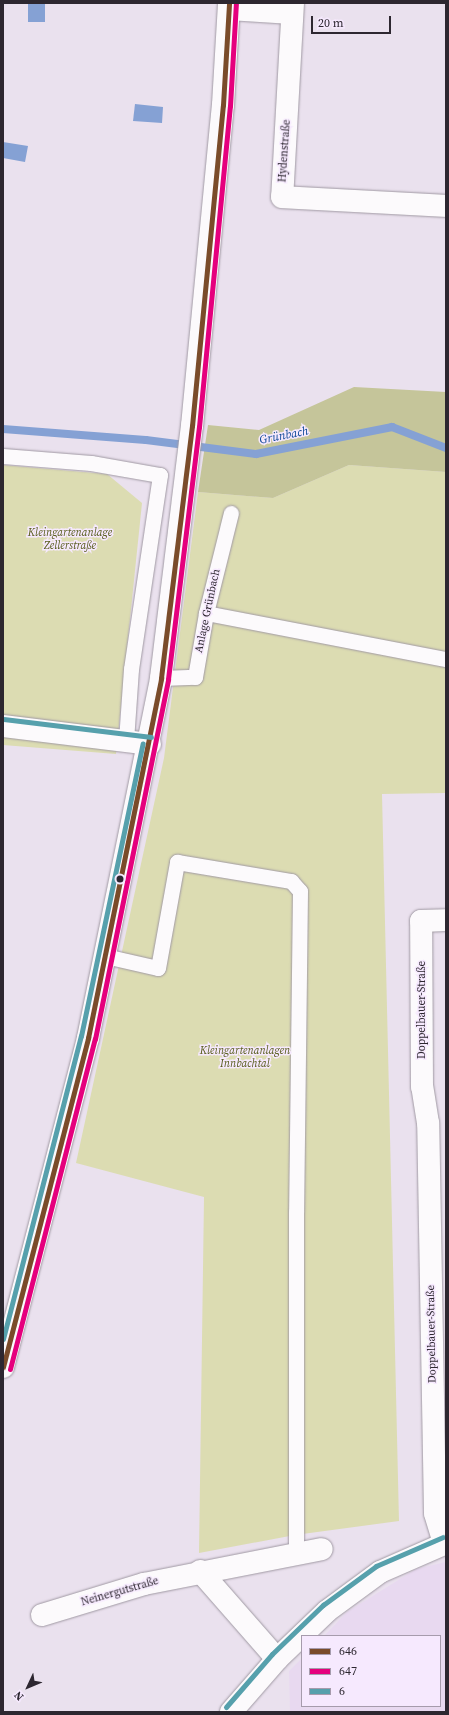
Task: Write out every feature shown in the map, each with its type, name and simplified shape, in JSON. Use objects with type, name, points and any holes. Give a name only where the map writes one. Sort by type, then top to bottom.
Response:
[{"type":"street","name":"Hydenstraße","points":[[229,6],[292,8],[282,197],[446,206]]},
{"type":"street","points":[[3,1367],[67,1122],[105,956],[150,744],[161,678],[188,468],[222,112],[229,6]]},
{"type":"street","points":[[3,726],[150,744]]},
{"type":"street","name":"Doppelbauer-Straße","points":[[445,1543],[435,1513],[437,1123],[422,1087],[421,921],[446,920]]},
{"type":"street","points":[[302,1635],[326,1612],[380,1572],[445,1543]]},
{"type":"street","name":"Neinergutstraße","points":[[42,1615],[144,1584],[200,1571],[322,1549]]},
{"type":"street","points":[[200,1571],[277,1659]]},
{"type":"street","points":[[231,1712],[277,1659],[301,1636]]},
{"type":"lane","points":[[3,456],[91,463],[160,475],[131,669],[126,740]]},
{"type":"lane","name":"Anlage Grünbach","points":[[161,678],[195,677],[206,613],[231,513]]},
{"type":"lane","points":[[206,613],[446,659]]},
{"type":"lane","points":[[105,956],[158,968],[177,862],[291,881],[300,891],[296,1212],[296,1554]]},
{"type":"shaded area","points":[[446,1562],[446,1712],[290,1712],[289,1671],[301,1659],[301,1707],[441,1707],[441,1635],[325,1635],[347,1612],[416,1569]]},
{"type":"green space","points":[[354,387],[446,392],[446,472],[349,465],[273,498],[198,492],[208,425],[259,430]]},
{"type":"green space","name":"Kleingartenanlage Zellerstraße","points":[[3,465],[107,474],[142,503],[116,754],[3,745]]},
{"type":"green space","name":"Kleingartenanlagen Innbachtal","points":[[349,465],[446,472],[446,793],[382,794],[399,1521],[295,1535],[199,1553],[204,1197],[76,1163],[164,758],[198,492],[273,498]]},
{"type":"water","points":[[28,3],[45,3],[45,22],[28,22]]},
{"type":"water","points":[[135,104],[163,107],[162,123],[133,121]]},
{"type":"water","points":[[3,142],[28,146],[25,162],[3,158]]},
{"type":"waterway","name":"Grünbach","points":[[3,429],[146,440],[256,454],[392,427],[446,448]]},
{"type":"transit line","name":"646","points":[[3,1367],[88,1038],[161,678],[192,426],[223,105],[229,3]]},
{"type":"transit line","name":"647","points":[[10,1369],[95,1039],[168,679],[199,427],[230,106],[236,3]]},
{"type":"transit line","name":"6","points":[[4,719],[151,737]]},
{"type":"transit line","name":"6","points":[[3,1339],[81,1036],[143,743]]},
{"type":"transit line","name":"6","points":[[226,1707],[272,1654],[323,1605],[376,1566],[443,1537]]}]
